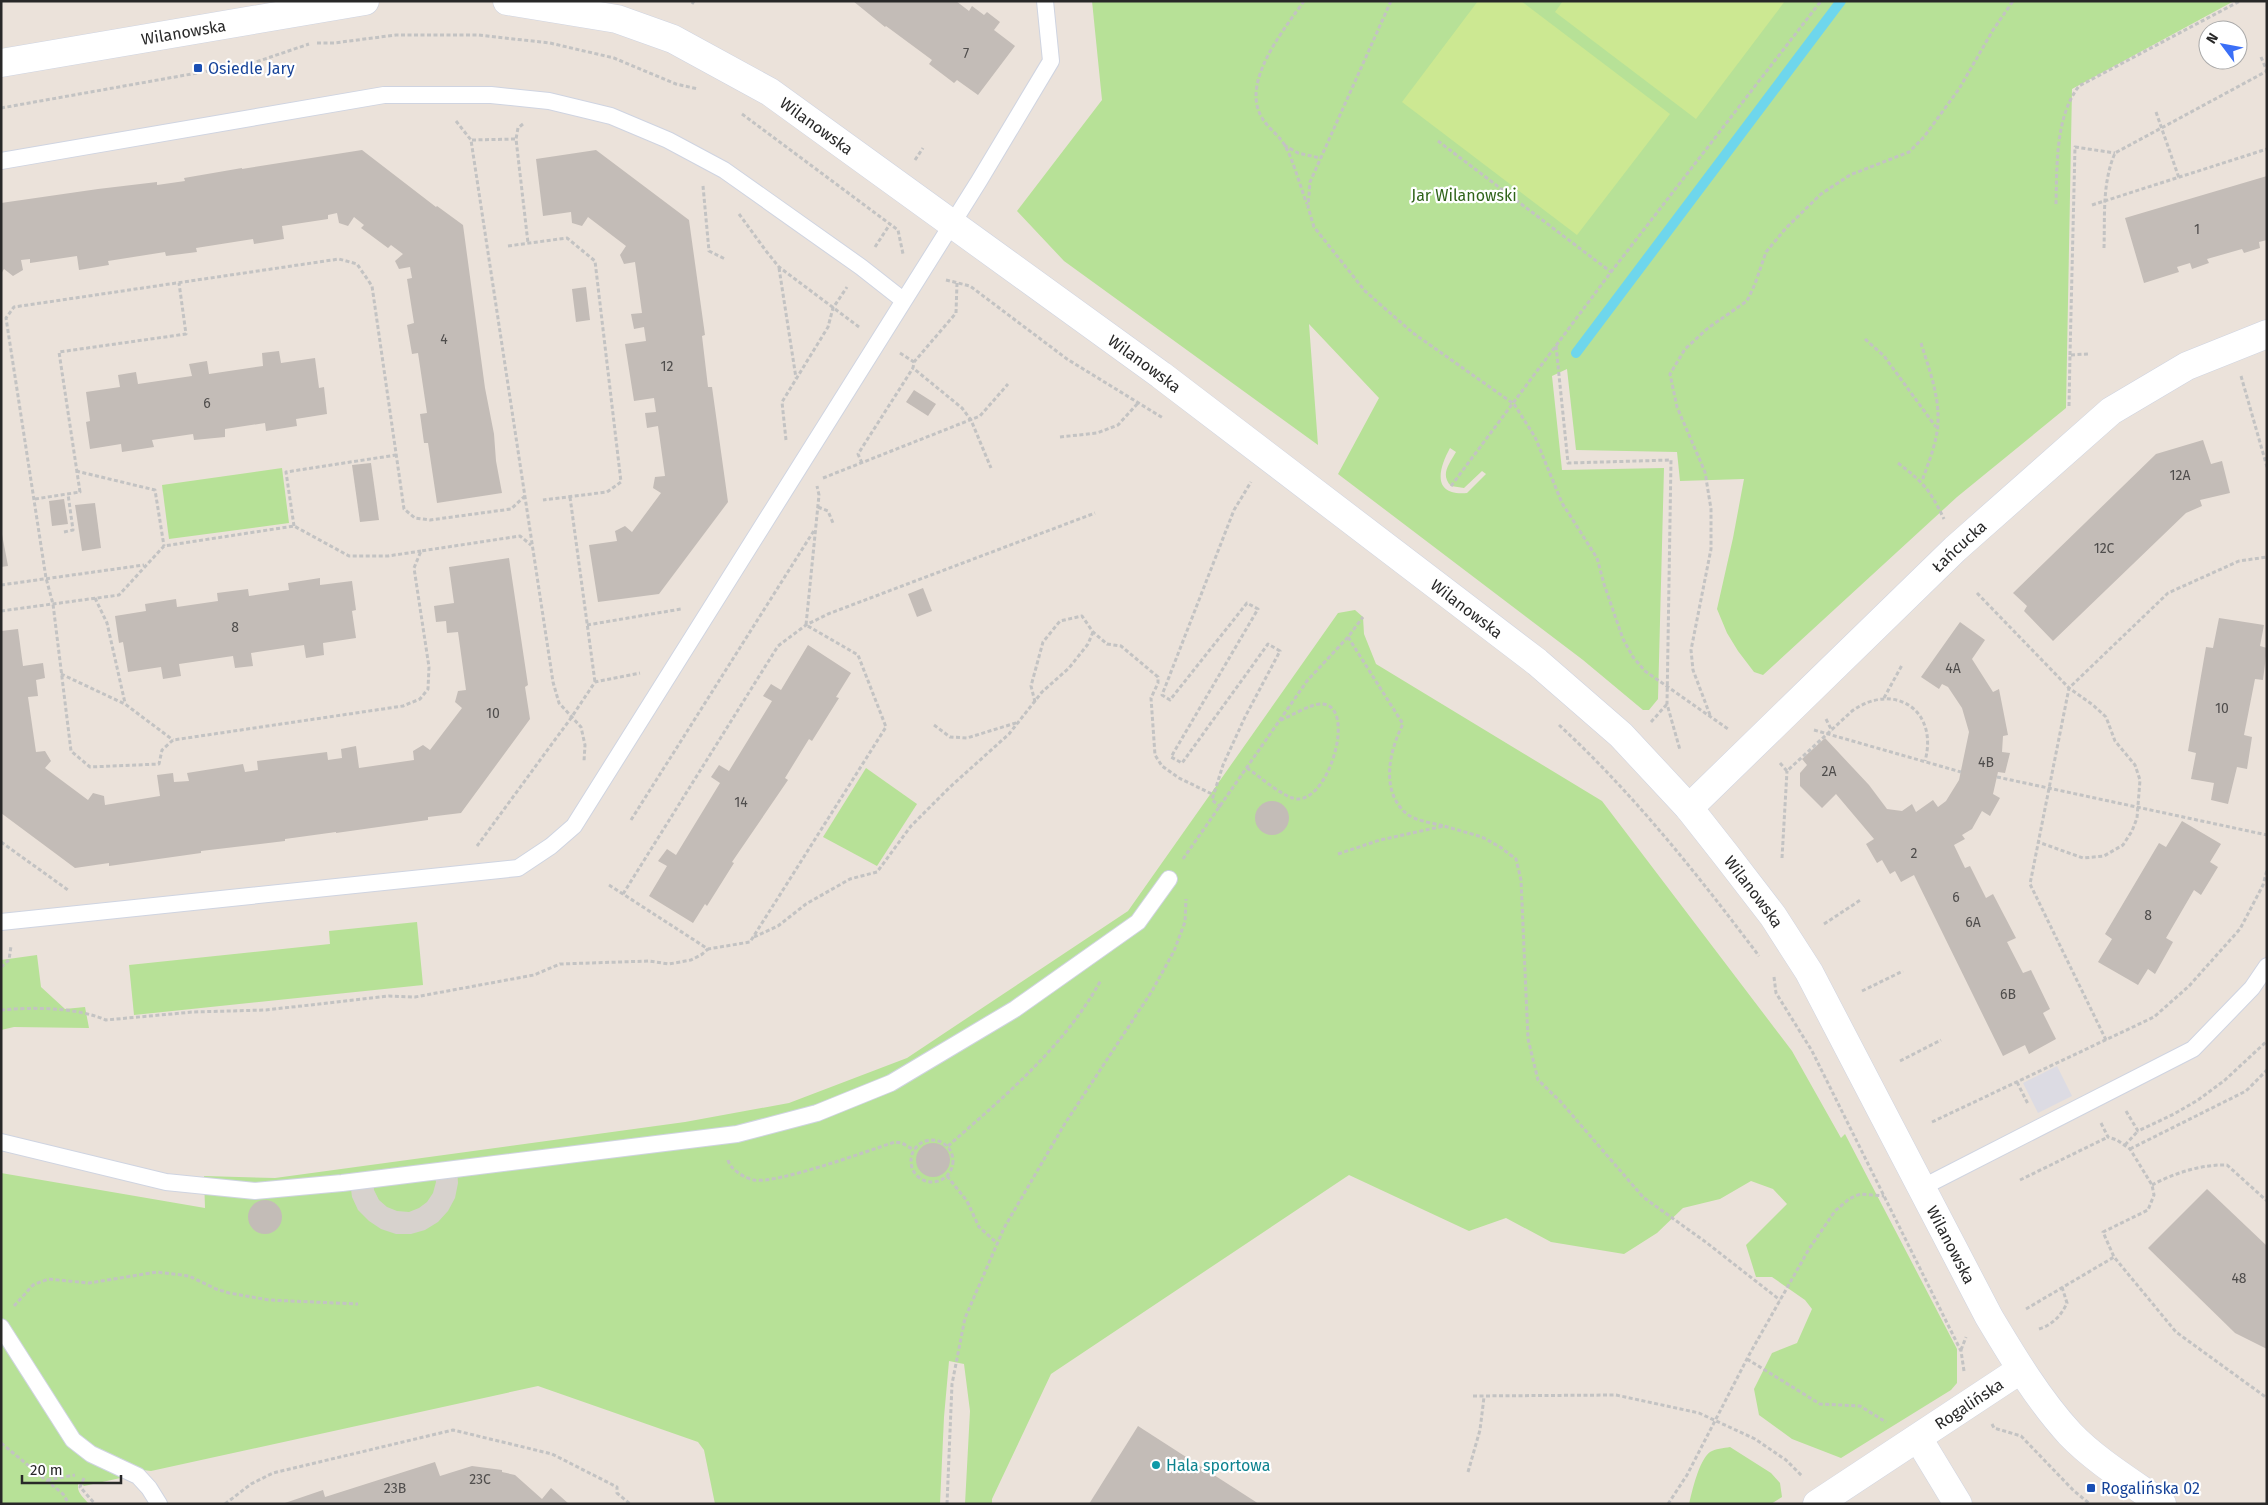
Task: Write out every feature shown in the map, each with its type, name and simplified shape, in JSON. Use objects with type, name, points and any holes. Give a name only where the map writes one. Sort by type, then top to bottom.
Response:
[{"type":"street","name":"Wilanowska","points":[[1,63],[288,8],[365,1]]},
{"type":"street","name":"Wilanowska","points":[[507,1],[617,19],[673,39],[770,92],[1162,375],[1537,662],[1621,734],[1689,808],[1773,916],[1809,972],[1989,1317],[2020,1370],[2070,1434],[2111,1468],[2162,1504]]},
{"type":"street","name":"Łańcucka","points":[[1689,808],[1955,549],[2081,437],[2120,406],[2187,366],[2267,334]]},
{"type":"street","name":"Rogalińska","points":[[1820,1502],[2020,1370]]},
{"type":"street","name":"Rogalińska","points":[[1918,1438],[1958,1504]]},
{"type":"lane","points":[[1,922],[518,868],[551,846],[574,826],[952,223],[1051,61],[1046,1]]},
{"type":"lane","points":[[1,161],[384,95],[491,95],[548,101],[612,116],[676,145],[724,170],[861,267],[903,300]]},
{"type":"lane","points":[[1,1142],[166,1182],[255,1191],[342,1183],[737,1134],[817,1114],[891,1084],[1015,1009],[1138,922],[1169,879]]},
{"type":"lane","points":[[1922,1187],[2193,1049],[2252,988],[2267,966]]},
{"type":"lane","points":[[1,1327],[73,1440],[91,1454],[138,1476],[149,1488],[159,1504]]},
{"type":"path","points":[[1304,1],[1269,54],[1259,77],[1258,105],[1259,113],[1268,128],[1284,144],[1298,154],[1320,158]]},
{"type":"path","points":[[1308,207],[1310,182],[1391,1]]},
{"type":"path","points":[[1451,486],[1612,272],[1821,1]]},
{"type":"path","points":[[1710,716],[1693,670],[1691,650],[1711,549],[1711,509],[1705,472],[1677,407],[1670,374],[1685,349],[1708,328],[1747,301],[1766,252],[1786,228],[1821,194],[1850,175],[1908,152],[1924,137],[1960,89],[1993,30],[2013,1]]},
{"type":"path","points":[[2056,204],[2058,142],[2073,94],[2079,86],[2240,1]]},
{"type":"path","points":[[1,108],[252,63],[313,43],[334,43],[396,35],[478,35],[550,43],[614,58],[676,84],[703,91]]},
{"type":"path","points":[[2104,248],[2108,169],[2115,153],[2160,127],[2267,71],[2261,56]]},
{"type":"path","points":[[734,109],[898,230],[904,255],[923,269],[936,278],[970,286],[1067,359],[1172,423]]},
{"type":"path","points":[[2156,112],[2178,178]]},
{"type":"path","points":[[528,119],[518,128],[516,140],[528,243]]},
{"type":"path","points":[[453,120],[459,123],[471,140],[553,682],[559,703],[581,727],[585,745],[584,766]]},
{"type":"path","points":[[471,140],[516,140]]},
{"type":"path","points":[[1438,141],[1612,272]]},
{"type":"path","points":[[1284,144],[1314,228],[1366,291],[1413,333],[1514,404],[1535,437],[1562,503],[1598,558],[1604,584],[1622,639],[1633,658],[1644,671],[1754,744]]},
{"type":"path","points":[[2081,437],[2069,408],[2075,147],[2115,153]]},
{"type":"path","points":[[2092,205],[2267,149]]},
{"type":"path","points":[[710,188],[703,183],[708,252],[725,260]]},
{"type":"path","points":[[735,208],[779,267],[850,322]]},
{"type":"path","points":[[787,442],[782,402],[828,328],[833,308],[890,224]]},
{"type":"path","points":[[508,246],[567,238],[596,261],[621,482],[607,492],[543,500]]},
{"type":"path","points":[[421,551],[414,568],[429,667],[428,689],[420,699],[403,706],[173,740],[162,750],[159,764],[90,767],[71,751],[53,604],[46,578],[6,318],[14,307],[339,258],[357,264],[372,286],[404,510],[415,518],[430,520],[511,509],[525,496]]},
{"type":"path","points":[[779,267],[796,378]]},
{"type":"path","points":[[35,498],[80,492],[59,352],[186,334],[179,283]]},
{"type":"path","points":[[862,463],[858,454],[913,368],[914,362],[956,313],[957,283]]},
{"type":"path","points":[[1865,339],[1884,356],[1937,428]]},
{"type":"path","points":[[1921,344],[1932,380],[1938,416],[1932,451],[1922,481]]},
{"type":"path","points":[[1556,346],[1568,464],[1671,460],[1667,704],[1680,750]]},
{"type":"path","points":[[2232,348],[2267,467]]},
{"type":"path","points":[[2070,354],[2088,354]]},
{"type":"path","points":[[913,368],[962,408],[971,420],[991,468]]},
{"type":"path","points":[[806,625],[819,494],[815,481],[980,416],[1008,384]]},
{"type":"path","points":[[1060,437],[1097,433],[1118,425],[1138,403]]},
{"type":"path","points":[[294,526],[286,472],[396,454]]},
{"type":"path","points":[[1898,463],[1922,481],[1934,498],[1944,519],[1944,533],[1955,549]]},
{"type":"path","points":[[76,471],[155,490],[164,546]]},
{"type":"path","points":[[1221,806],[1212,800],[1223,765],[1245,717],[1280,652],[1268,644],[1182,763],[1172,757],[1258,610],[1248,603],[1170,700],[1162,695],[1234,510],[1253,479]]},
{"type":"path","points":[[64,532],[73,530],[68,494]]},
{"type":"path","points":[[483,850],[474,851],[595,682],[570,497]]},
{"type":"path","points":[[818,507],[828,511],[833,523]]},
{"type":"path","points":[[623,894],[778,646],[806,625],[837,611],[1095,513]]},
{"type":"path","points":[[1,610],[119,594],[164,546],[294,526],[349,556],[388,556],[520,536],[532,545]]},
{"type":"path","points":[[631,820],[816,527]]},
{"type":"path","points":[[2106,1040],[2030,884],[2069,688],[2168,593],[2240,560],[2267,556]]},
{"type":"path","points":[[1,584],[146,565]]},
{"type":"path","points":[[1977,593],[2069,688],[2106,717],[2115,741],[2134,765],[2140,780],[2137,818],[2132,831],[2123,845],[2104,856],[2082,858],[2038,842]]},
{"type":"path","points":[[95,598],[107,623],[125,704]]},
{"type":"path","points":[[587,624],[682,609],[677,617]]},
{"type":"path","points":[[1035,702],[1031,686],[1043,642],[1060,621],[1082,616],[1092,632],[1107,644],[1121,646],[1158,677],[1158,683],[1151,698],[1155,755],[1162,766],[1179,778],[1214,795]]},
{"type":"path","points":[[947,1504],[952,1384],[965,1318],[997,1243],[1064,1125],[1126,1032],[1174,950],[1185,922],[1187,892],[1169,879],[1307,681],[1348,637],[1363,617]]},
{"type":"path","points":[[1,1010],[24,1008],[67,1012],[95,1016],[106,1020],[193,1012],[266,1010],[389,996],[415,997],[534,975],[560,964],[649,960],[669,964],[691,960],[708,949],[750,942],[886,727],[858,655],[806,625]]},
{"type":"path","points":[[754,937],[778,926],[806,904],[850,878],[877,872],[911,826],[950,787],[1009,734],[1035,702],[1069,668],[1088,644],[1092,632]]},
{"type":"path","points":[[1348,637],[1403,724],[1393,743],[1389,778],[1396,803],[1409,815],[1482,837],[1516,859],[1521,880],[1528,1039],[1538,1080],[1560,1100],[1644,1197],[1707,1242],[1780,1300]]},
{"type":"path","points":[[1884,698],[1902,665]]},
{"type":"path","points":[[595,682],[642,672]]},
{"type":"path","points":[[61,674],[125,704],[173,740]]},
{"type":"path","points":[[1782,858],[1786,770],[1864,703],[1884,698],[1904,702],[1915,710],[1924,721],[1928,734],[1929,748],[1925,761]]},
{"type":"path","points":[[1247,768],[1293,798],[1298,799],[1310,796],[1318,788],[1334,756],[1339,724],[1333,711],[1328,705],[1320,703],[1278,721]]},
{"type":"path","points":[[1651,723],[1667,704]]},
{"type":"path","points":[[1552,719],[1586,750],[1647,815],[1700,878],[1762,960]]},
{"type":"path","points":[[934,725],[950,737],[967,738],[1020,722]]},
{"type":"path","points":[[1819,731],[1961,772]]},
{"type":"path","points":[[1997,777],[2267,835]]},
{"type":"path","points":[[1338,854],[1380,840],[1444,826]]},
{"type":"path","points":[[1,842],[72,893],[63,894]]},
{"type":"path","points":[[1932,1122],[2154,1017],[2189,986],[2240,929],[2263,885],[2267,870]]},
{"type":"path","points":[[609,885],[708,949]]},
{"type":"path","points":[[1824,924],[1862,899]]},
{"type":"path","points":[[1862,991],[1903,971]]},
{"type":"path","points":[[1773,975],[1776,993],[1812,1051],[1961,1350],[1964,1373]]},
{"type":"path","points":[[948,1146],[1020,1083],[1050,1053],[1086,1007]]},
{"type":"path","points":[[1900,1061],[1941,1040]]},
{"type":"path","points":[[2125,1145],[2138,1131],[2198,1100],[2225,1080],[2267,1040]]},
{"type":"path","points":[[2130,1149],[2246,1091],[2267,1070]]},
{"type":"path","points":[[2126,1110],[2138,1131]]},
{"type":"path","points":[[2100,1123],[2108,1137],[2117,1140],[2130,1149],[2152,1185],[2154,1195],[2148,1210],[2103,1232],[2114,1256],[2176,1332],[2267,1398]]},
{"type":"path","points":[[721,1136],[729,1164],[738,1173],[754,1180],[777,1179],[894,1142],[902,1143],[914,1150]]},
{"type":"path","points":[[2020,1180],[2108,1137]]},
{"type":"path","points":[[930,1139],[940,1141],[948,1146],[953,1155],[953,1164],[947,1176],[934,1182],[925,1181],[917,1176],[912,1168],[911,1158],[914,1150],[921,1142],[930,1139]]},
{"type":"path","points":[[2152,1185],[2163,1179],[2213,1164],[2227,1165],[2267,1200]]},
{"type":"path","points":[[947,1176],[967,1201],[979,1227],[997,1243]]},
{"type":"path","points":[[1668,1504],[1687,1475],[1747,1360],[1809,1249],[1835,1211],[1849,1199],[1860,1194],[1885,1196]]},
{"type":"path","points":[[2026,1309],[2114,1256]]},
{"type":"path","points":[[12,1308],[33,1284],[48,1279],[89,1283],[158,1272],[190,1276],[216,1289],[268,1300],[358,1304]]},
{"type":"path","points":[[2039,1329],[2049,1326],[2062,1313],[2067,1304],[2062,1287]]},
{"type":"path","points":[[1747,1360],[1820,1404],[1860,1406],[1881,1420],[1894,1425]]},
{"type":"path","points":[[1473,1396],[1540,1394],[1616,1395],[1699,1413],[1755,1439],[1786,1460],[1820,1502]]},
{"type":"path","points":[[1468,1472],[1480,1430],[1484,1397]]},
{"type":"path","points":[[1989,1420],[1994,1428],[2021,1436],[2074,1491],[2090,1504]]},
{"type":"path","points":[[225,1504],[251,1484],[273,1474],[453,1430],[552,1454],[617,1487],[617,1493],[630,1504]]},
{"type":"path","points":[[1,1443],[63,1494],[69,1504]]},
{"type":"path","points":[[46,1480],[86,1474]]},
{"type":"shaded area","points":[[2057,1066],[2072,1096],[2038,1113],[2023,1083]]},
{"type":"shaded area","points":[[457,1168],[458,1183],[455,1198],[448,1211],[438,1222],[425,1230],[411,1234],[396,1234],[381,1229],[358,1210],[352,1197],[350,1182],[373,1179],[374,1190],[379,1200],[387,1207],[397,1211],[409,1212],[427,1202],[433,1193],[436,1182],[434,1171]]},
{"type":"green space","name":"Jar Wilanowski","points":[[1092,1],[2234,1],[2072,89],[2066,408],[1957,497],[1763,675],[1754,672],[1738,651],[1727,633],[1717,609],[1744,479],[1680,481],[1677,452],[1576,450],[1567,369],[1552,376],[1562,470],[1664,468],[1658,699],[1649,710],[1643,710],[1583,660],[1338,474],[1379,398],[1309,324],[1318,445],[1064,261],[1017,211],[1102,100]],"holes":[[[1450,448],[1456,452],[1448,465],[1446,478],[1451,486],[1464,488],[1482,471],[1486,474],[1467,493],[1456,493],[1443,486],[1441,480],[1443,465]]]},
{"type":"green space","points":[[1478,1],[1521,1],[1670,114],[1577,235],[1402,102]]},
{"type":"green space","points":[[1563,1],[1785,1],[1696,119],[1555,12]]},
{"type":"green space","points":[[282,468],[289,523],[169,539],[162,485]]},
{"type":"green space","points":[[1355,610],[1363,617],[1364,634],[1376,664],[1602,801],[1792,1051],[1841,1138],[1845,1134],[1957,1349],[1957,1383],[1951,1390],[1841,1458],[1792,1439],[1759,1415],[1754,1389],[1772,1353],[1797,1343],[1812,1309],[1805,1300],[1772,1277],[1756,1277],[1746,1245],[1787,1204],[1773,1189],[1751,1181],[1720,1199],[1683,1208],[1657,1233],[1624,1254],[1551,1242],[1506,1218],[1469,1231],[1349,1175],[1051,1374],[992,1499],[992,1504],[965,1504],[970,1411],[964,1364],[949,1361],[940,1504],[715,1504],[704,1450],[698,1442],[538,1386],[151,1471],[143,1470],[125,1477],[84,1486],[79,1482],[79,1491],[89,1504],[1,1504],[1,1173],[205,1208],[204,1176],[275,1178],[685,1122],[789,1103],[907,1058],[1128,911],[1338,613]]},
{"type":"green space","points":[[866,768],[917,804],[877,866],[823,837]]},
{"type":"green space","points":[[417,922],[423,985],[134,1015],[129,965],[330,944],[329,931]]},
{"type":"green space","points":[[37,955],[41,987],[65,1009],[85,1007],[89,1028],[14,1027],[1,1030],[1,960]]},
{"type":"green space","points":[[1730,1447],[1771,1473],[1780,1483],[1782,1497],[1771,1504],[1689,1504],[1696,1476],[1706,1456],[1712,1451]]},
{"type":"building","points":[[853,1],[956,1],[969,11],[972,6],[984,15],[987,12],[1000,22],[994,30],[1015,46],[978,95],[957,80],[954,83],[929,64],[932,60],[885,27]]},
{"type":"building","points":[[362,150],[436,207],[463,225],[485,388],[494,434],[496,461],[502,493],[437,503],[428,443],[424,443],[420,414],[427,413],[418,353],[412,354],[407,325],[414,323],[407,279],[412,278],[410,267],[399,269],[395,261],[403,254],[391,245],[388,248],[361,228],[364,225],[354,217],[348,226],[339,223],[337,213],[328,215],[328,219],[282,226],[284,239],[254,244],[253,239],[196,248],[197,252],[166,256],[165,252],[108,261],[109,265],[79,270],[77,256],[30,263],[30,259],[21,260],[23,270],[13,276],[4,269],[1,274],[1,203],[98,189],[157,182],[157,185],[185,181],[184,178]]},
{"type":"building","points":[[596,150],[689,220],[705,335],[702,336],[708,387],[712,387],[728,502],[659,594],[598,602],[589,545],[617,541],[615,531],[625,526],[632,532],[661,493],[653,488],[655,477],[665,476],[658,426],[647,428],[645,413],[656,412],[654,398],[634,401],[625,344],[646,341],[644,327],[634,329],[631,314],[642,313],[635,262],[624,264],[620,255],[626,246],[588,217],[582,226],[572,223],[571,212],[543,216],[536,159]]},
{"type":"building","points":[[2267,176],[2267,240],[2259,242],[2260,248],[2244,253],[2242,249],[2207,259],[2209,263],[2192,269],[2190,263],[2177,267],[2179,272],[2144,283],[2125,218]]},
{"type":"building","points":[[586,287],[590,320],[576,322],[572,289]]},
{"type":"building","points":[[279,351],[281,363],[315,358],[319,388],[324,387],[327,414],[296,419],[297,426],[266,431],[265,423],[225,429],[225,437],[194,440],[193,434],[152,440],[154,447],[122,452],[121,444],[90,449],[86,422],[90,421],[86,392],[120,387],[118,375],[136,372],[138,384],[192,376],[189,364],[207,361],[209,374],[263,366],[262,353]]},
{"type":"building","points":[[914,390],[936,404],[928,416],[906,402]]},
{"type":"building","points":[[2203,440],[2211,464],[2222,461],[2230,493],[2200,500],[2202,506],[2186,513],[2053,641],[2024,611],[2027,606],[2013,593],[2156,454]]},
{"type":"building","points":[[371,463],[379,520],[360,522],[352,465]]},
{"type":"building","points":[[64,499],[68,524],[52,526],[49,501]]},
{"type":"building","points":[[95,503],[101,548],[82,551],[75,505]]},
{"type":"building","points":[[1,529],[8,566],[1,567]]},
{"type":"building","points":[[509,558],[528,685],[525,687],[530,719],[461,813],[428,817],[428,820],[285,839],[285,841],[201,851],[201,853],[109,866],[109,863],[75,868],[1,813],[1,631],[18,629],[23,666],[43,663],[45,678],[36,680],[38,696],[28,697],[36,752],[45,751],[51,761],[45,768],[88,800],[93,793],[104,796],[105,805],[160,796],[157,775],[173,773],[174,782],[189,781],[187,773],[243,764],[245,772],[258,770],[257,761],[327,752],[328,760],[342,758],[341,749],[356,746],[359,768],[414,760],[413,751],[423,745],[430,750],[462,708],[455,702],[458,691],[466,690],[458,632],[447,633],[446,621],[436,622],[434,606],[454,603],[449,567]]},
{"type":"building","points":[[320,578],[320,585],[352,581],[356,610],[352,611],[356,638],[323,643],[324,655],[306,658],[304,645],[251,653],[253,666],[235,668],[233,656],[179,664],[181,676],[163,679],[161,667],[128,672],[123,642],[119,643],[115,616],[146,611],[145,604],[176,599],[177,607],[218,601],[217,593],[248,589],[249,596],[289,590],[288,583]]},
{"type":"building","points":[[923,588],[932,611],[917,617],[908,594]]},
{"type":"building","points":[[2219,618],[2264,625],[2260,646],[2267,648],[2263,680],[2255,679],[2244,735],[2252,737],[2247,769],[2237,767],[2228,804],[2211,800],[2214,783],[2191,779],[2196,753],[2188,751],[2206,647],[2213,648]]},
{"type":"building","points":[[1960,622],[1985,640],[1972,659],[1993,692],[1999,689],[2008,735],[2003,736],[2002,752],[2010,753],[2005,773],[1998,772],[1993,794],[2000,798],[1990,816],[1982,811],[1972,829],[1962,835],[1965,839],[1954,845],[1965,868],[1970,866],[1986,898],[1993,894],[2016,938],[2007,942],[2023,973],[2031,970],[2050,1009],[2043,1013],[2056,1039],[2029,1054],[2025,1045],[2003,1056],[1914,875],[1901,882],[1895,871],[1890,874],[1882,860],[1877,863],[1866,844],[1874,839],[1836,794],[1822,808],[1800,786],[1800,773],[1807,765],[1802,759],[1825,738],[1869,785],[1887,809],[1902,811],[1912,804],[1916,812],[1933,800],[1938,807],[1946,801],[1959,780],[1969,732],[1962,708],[1948,687],[1942,684],[1939,689],[1921,677]]},
{"type":"building","points":[[808,645],[851,673],[836,697],[839,698],[812,741],[809,739],[785,778],[788,780],[732,862],[734,863],[707,906],[705,904],[693,923],[649,896],[667,866],[658,861],[667,849],[676,855],[720,783],[711,777],[719,765],[729,771],[772,701],[763,696],[771,684],[781,690]]},
{"type":"building","points":[[1272,801],[1279,802],[1284,806],[1288,811],[1288,825],[1284,830],[1279,834],[1272,835],[1265,834],[1260,830],[1256,825],[1255,818],[1256,811],[1260,806],[1265,802]]},
{"type":"building","points":[[2182,821],[2221,844],[2210,862],[2218,867],[2201,895],[2194,890],[2166,938],[2173,942],[2155,974],[2148,969],[2138,985],[2098,962],[2112,939],[2105,934],[2159,843],[2166,847]]},
{"type":"building","points":[[933,1143],[940,1144],[945,1148],[949,1153],[949,1167],[945,1172],[940,1176],[933,1177],[926,1176],[921,1172],[917,1167],[916,1160],[917,1153],[921,1148],[926,1144]]},
{"type":"building","points":[[2207,1189],[2267,1246],[2267,1349],[2235,1333],[2148,1248]]},
{"type":"building","points":[[265,1200],[272,1201],[277,1205],[281,1210],[281,1224],[277,1229],[272,1233],[265,1234],[258,1233],[253,1229],[249,1224],[248,1217],[249,1210],[253,1205],[258,1201]]},
{"type":"building","name":"Hala sportowa","points":[[1138,1426],[1259,1504],[1089,1504]]},
{"type":"building","points":[[435,1462],[440,1476],[472,1466],[502,1470],[502,1472],[515,1475],[542,1499],[551,1488],[569,1504],[282,1504],[323,1490],[325,1497]]},
{"type":"waterway","points":[[1576,353],[1841,1]]},
{"type":"place","name":"Osiedle Jary","points":[[198,68]]},
{"type":"place","name":"Hala sportowa","points":[[1156,1465]]},
{"type":"place","name":"Rogalińska 02","points":[[2091,1488]]}]
